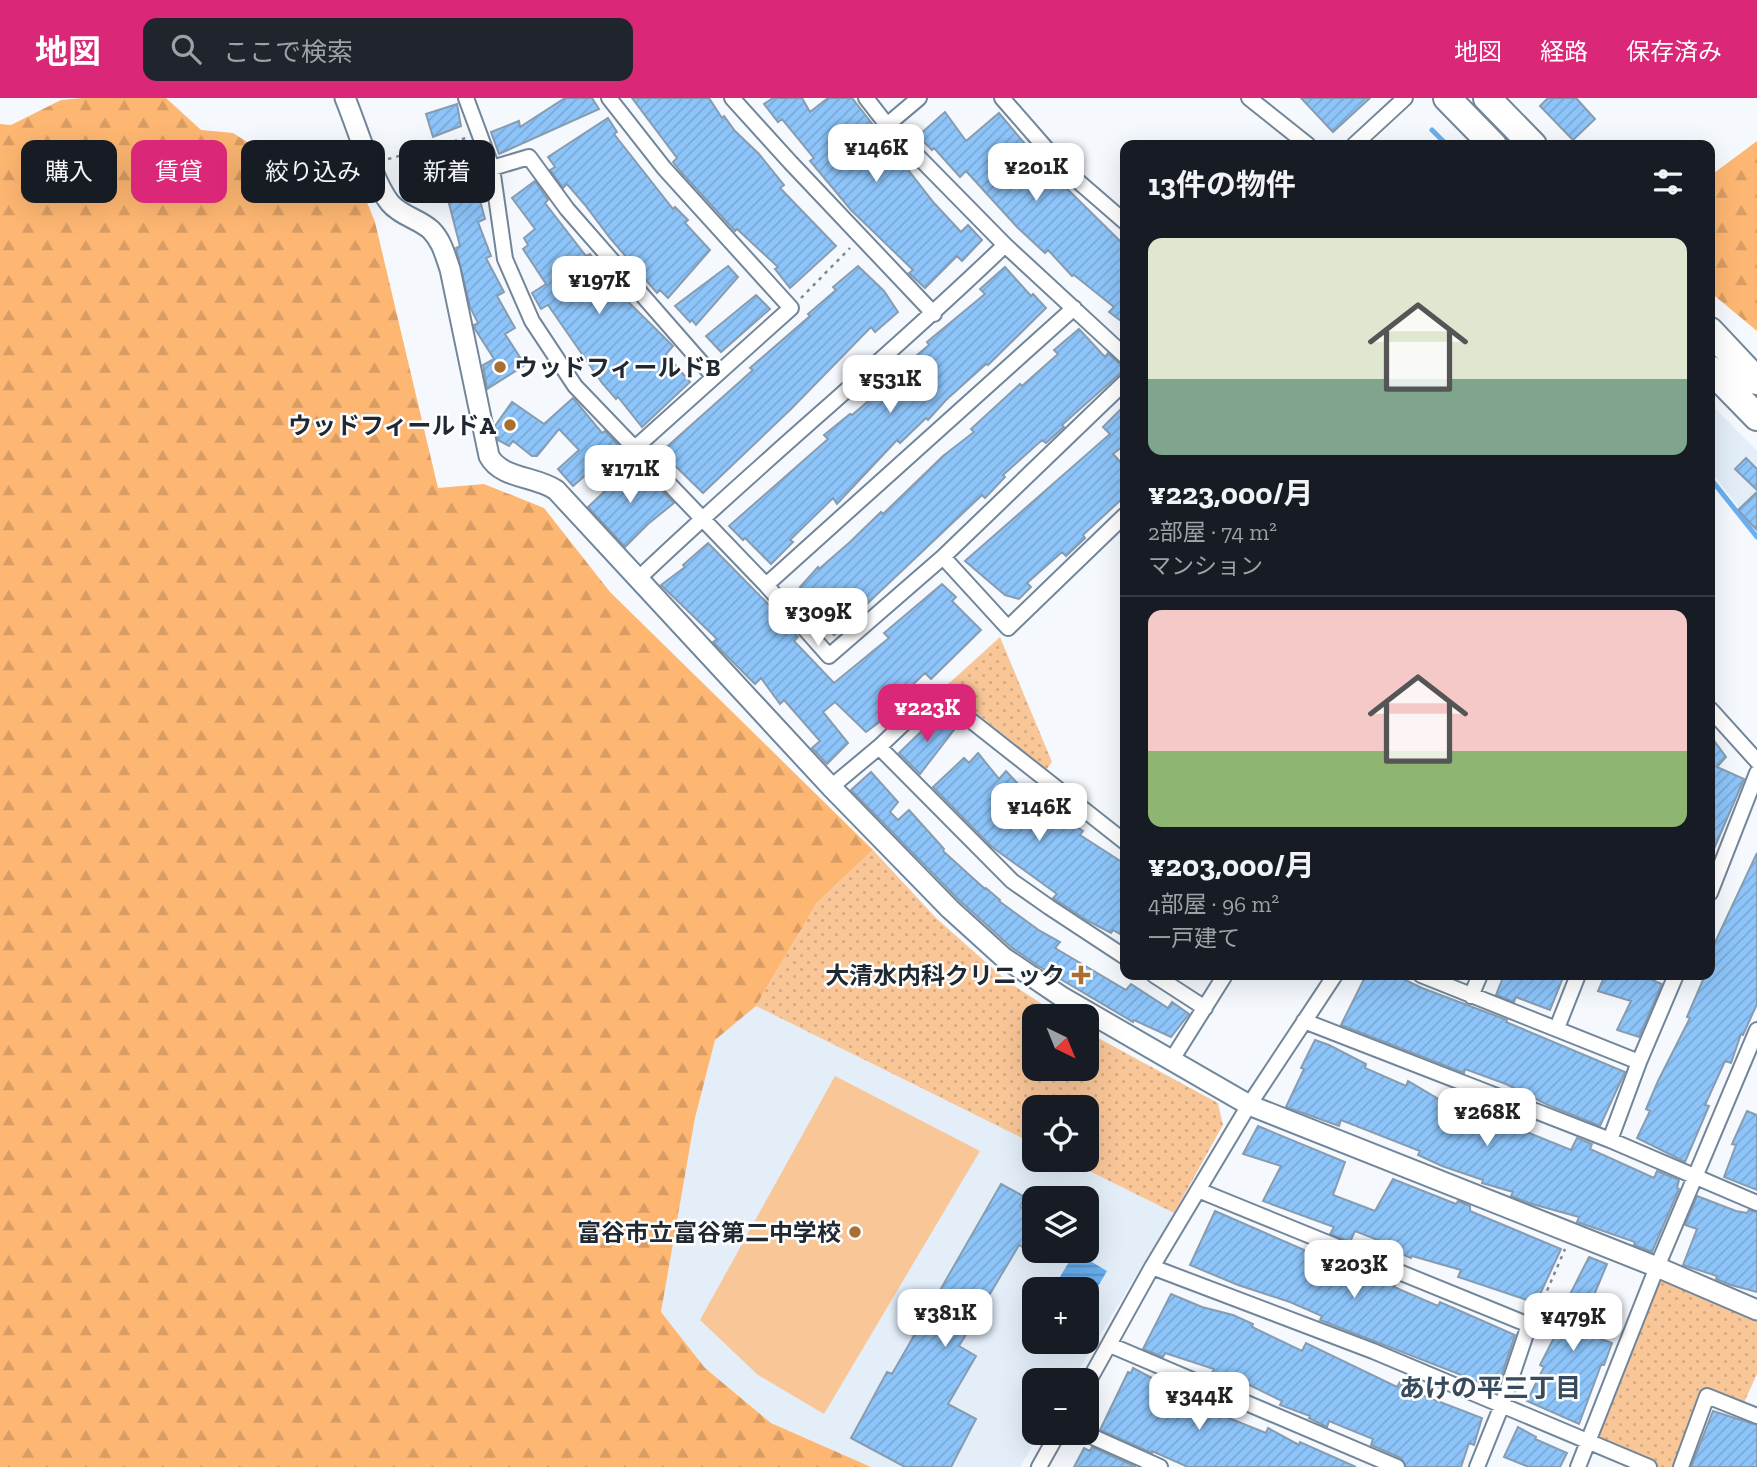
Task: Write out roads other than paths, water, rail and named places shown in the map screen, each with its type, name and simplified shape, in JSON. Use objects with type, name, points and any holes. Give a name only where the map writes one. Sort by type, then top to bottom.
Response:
[{"type":"highway","points":[[1447,98],[1488,140]]},
{"type":"highway","points":[[1487,98],[1528,140]]},
{"type":"highway","points":[[1715,336],[1757,381]]},
{"type":"highway","points":[[1715,374],[1757,417]]},
{"type":"street","points":[[345,98],[380,187],[390,203],[430,229],[442,245],[450,269],[492,463],[501,469],[547,483],[556,490],[831,787],[950,909],[1003,957],[1062,997],[1249,1105],[1573,1233],[1757,1310]]},
{"type":"street","points":[[466,98],[481,140]]},
{"type":"street","points":[[610,98],[664,169],[791,308],[635,448]]},
{"type":"street","points":[[732,98],[934,314]]},
{"type":"street","points":[[866,98],[887,125],[1005,246],[1120,351]]},
{"type":"street","points":[[887,125],[919,98]]},
{"type":"street","points":[[1002,98],[1065,170],[1120,218]]},
{"type":"street","points":[[1249,98],[1302,140]]},
{"type":"street","points":[[1359,140],[1405,98]]},
{"type":"street","points":[[495,167],[529,157],[567,209],[714,377]]},
{"type":"street","points":[[495,189],[505,259],[532,321],[575,386],[766,585],[829,656],[943,557],[1120,387]]},
{"type":"street","points":[[638,579],[702,518],[934,314],[1005,246]]},
{"type":"street","points":[[766,585],[1074,308]]},
{"type":"street","points":[[943,557],[1008,628],[1120,520]]},
{"type":"street","points":[[831,787],[879,747],[936,693],[1120,838]]},
{"type":"street","points":[[1715,715],[1757,761]]},
{"type":"street","points":[[879,747],[1013,881],[1120,954]]},
{"type":"street","points":[[1715,879],[1757,773]]},
{"type":"street","points":[[1162,980],[1205,1007]]},
{"type":"street","points":[[1171,1061],[1222,980]]},
{"type":"street","points":[[1096,1368],[1152,1267],[1249,1105],[1332,980]]},
{"type":"street","points":[[1433,980],[1639,1062]]},
{"type":"street","points":[[1471,996],[1478,980]]},
{"type":"street","points":[[1557,1028],[1576,980]]},
{"type":"street","points":[[1610,1140],[1673,980]]},
{"type":"street","points":[[1304,1021],[1610,1140],[1757,1203]]},
{"type":"street","points":[[1578,1467],[1657,1267],[1757,1030]]},
{"type":"street","points":[[1198,1190],[1528,1325],[1502,1405],[1477,1467]]},
{"type":"street","points":[[1152,1267],[1373,1351],[1649,1467]]},
{"type":"street","points":[[1110,1345],[1397,1467]]},
{"type":"street","points":[[1681,1467],[1707,1395],[1757,1416]]},
{"type":"street","points":[[1099,1440],[1160,1467]]},
{"type":"street","points":[[1039,1467],[1051,1445]]},
{"type":"water","points":[[1068,1263],[1094,1263],[1107,1271],[1099,1285],[1099,1277],[1060,1277]]},
{"type":"waterway","points":[[1432,130],[1442,140]]},
{"type":"waterway","points":[[1715,484],[1757,537]]},
{"type":"place","name":"ウッドフィールドB","points":[[500,367]]},
{"type":"place","name":"ウッドフィールドA","points":[[510,425]]},
{"type":"place","name":"大清水内科クリニック","points":[[1081,975]]},
{"type":"place","name":"富谷市立富谷第二中学校","points":[[855,1232]]},
{"type":"district","name":"あけの平三丁目","points":[[1490,1388]]}]
